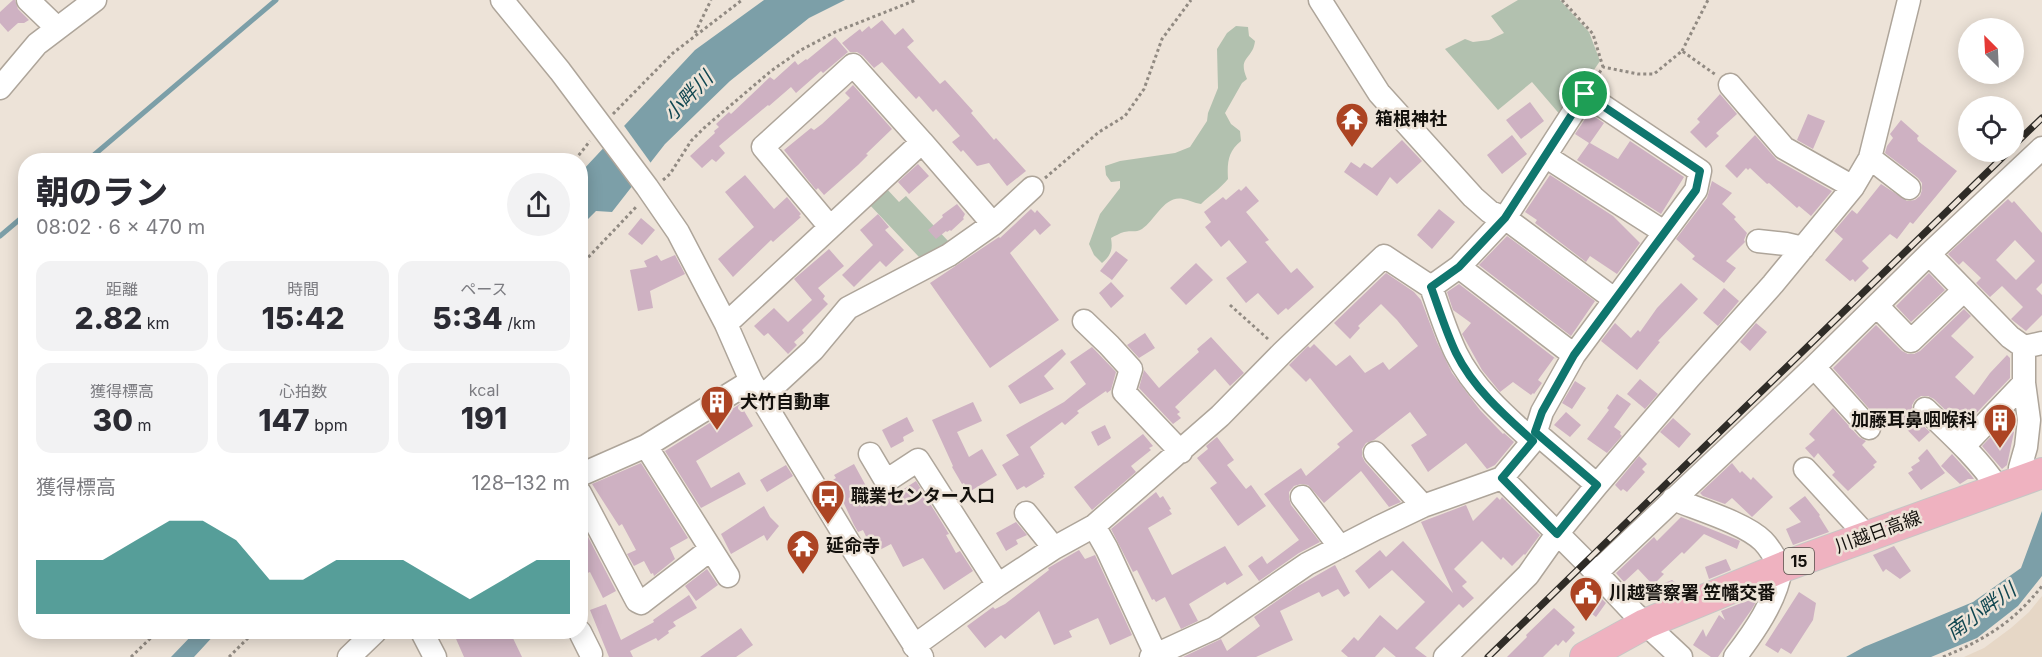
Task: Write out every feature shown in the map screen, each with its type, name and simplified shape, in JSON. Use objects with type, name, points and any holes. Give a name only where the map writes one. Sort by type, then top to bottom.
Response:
[{"type":"main road","name":"川越日高線","points":[[1585,657],[1645,624],[1781,569],[2020,481]]},
{"type":"street","points":[[28,0],[57,28]]},
{"type":"street","points":[[0,88],[37,44],[95,0]]},
{"type":"street","points":[[502,0],[560,71],[678,232],[726,324],[756,389],[919,654],[998,585],[1054,548],[1094,526],[1220,416],[1283,352],[1384,256],[1431,287],[1456,353],[1464,367],[1500,411],[1597,485]]},
{"type":"street","points":[[1320,0],[1379,93],[1473,197],[1490,212],[1505,218],[1614,299]]},
{"type":"street","points":[[1445,657],[1528,575],[1557,534],[1597,485],[1803,248],[1852,187],[1870,158],[1909,0]]},
{"type":"street","points":[[830,227],[763,147],[853,65],[993,224]]},
{"type":"street","points":[[1730,85],[1784,148],[1852,187]]},
{"type":"street","points":[[1094,526],[1107,549],[1153,656],[1214,628],[1307,564],[1340,547],[1424,506],[1502,478],[1534,436],[1542,412],[1574,355],[1696,190],[1700,171],[1585,94],[1505,218],[1459,267],[1431,287]]},
{"type":"street","points":[[726,324],[922,142]]},
{"type":"street","points":[[1596,573],[2042,148]]},
{"type":"street","points":[[1545,156],[1664,232]]},
{"type":"street","points":[[1870,158],[1909,188]]},
{"type":"street","points":[[588,471],[646,446],[756,389],[813,350],[848,308],[949,255],[993,224],[1032,188]]},
{"type":"street","points":[[1758,241],[1803,248]]},
{"type":"street","points":[[1925,409],[1964,446],[1990,475],[2020,481],[2020,468],[2026,447],[2029,420],[2024,383],[2033,345],[2010,337],[1929,254]]},
{"type":"street","points":[[1459,267],[1574,355]]},
{"type":"street","points":[[1877,306],[1911,340],[1963,291]]},
{"type":"street","points":[[1084,321],[1131,369],[1125,382],[1124,392],[1180,452]]},
{"type":"street","points":[[1814,367],[1869,428]]},
{"type":"street","points":[[1964,446],[2024,383]]},
{"type":"street","points":[[646,446],[728,576]]},
{"type":"street","points":[[1375,453],[1424,506]]},
{"type":"street","points":[[870,454],[885,481],[918,460],[998,585]]},
{"type":"street","points":[[1805,469],[1868,536]]},
{"type":"street","points":[[1502,478],[1680,657]]},
{"type":"street","points":[[1302,497],[1340,547]]},
{"type":"street","points":[[1673,499],[1735,524],[1756,536],[1763,541],[1781,569],[1774,594],[1747,641],[1734,657]]},
{"type":"street","points":[[588,508],[637,601],[641,603],[711,549]]},
{"type":"street","points":[[1026,513],[1054,548]]},
{"type":"street","points":[[349,657],[368,639]]},
{"type":"street","points":[[426,639],[435,657]]},
{"type":"street","points":[[584,639],[591,654]]},
{"type":"path","points":[[693,36],[711,0]]},
{"type":"path","points":[[581,153],[673,53],[742,0]]},
{"type":"path","points":[[588,257],[649,190],[670,174],[691,141],[771,71],[801,50],[835,32],[916,0]]},
{"type":"path","points":[[1032,188],[1099,132],[1125,116],[1144,89],[1162,39],[1191,0]]},
{"type":"path","points":[[1562,0],[1593,34],[1603,67]]},
{"type":"path","points":[[1603,67],[1638,74],[1654,74],[1682,51],[1708,0]]},
{"type":"path","points":[[1682,51],[1730,85]]},
{"type":"path","points":[[1585,94],[1603,67]]},
{"type":"path","points":[[1230,305],[1283,352]]},
{"type":"path","points":[[1943,657],[1977,643],[2000,627],[2016,615],[2042,586]]},
{"type":"path","points":[[131,657],[150,639]]},
{"type":"path","points":[[229,657],[247,639]]},
{"type":"shaded area","points":[[2042,596],[2042,657],[1964,657],[1984,648],[2011,628]]},
{"type":"green space","points":[[1518,0],[1560,0],[1589,32],[1600,61],[1562,117],[1532,82],[1498,110],[1445,49],[1465,39],[1473,42],[1489,40],[1504,33],[1491,16]]},
{"type":"green space","points":[[1236,26],[1248,27],[1249,36],[1255,41],[1244,66],[1247,79],[1242,83],[1225,113],[1231,124],[1240,131],[1241,141],[1233,149],[1229,158],[1228,179],[1201,204],[1183,199],[1170,201],[1142,229],[1124,232],[1111,238],[1111,252],[1102,263],[1094,255],[1089,244],[1100,214],[1120,188],[1120,181],[1111,182],[1106,175],[1105,166],[1120,161],[1175,153],[1190,147],[1207,121],[1218,88],[1217,49],[1227,33]]},
{"type":"green space","points":[[885,187],[899,202],[906,196],[949,242],[919,257],[868,203]]},
{"type":"water","name":"小畔川","points":[[764,0],[845,0],[809,18],[730,81],[665,144],[612,212],[596,211],[588,219],[588,165],[695,50]]},
{"type":"water","name":"南小畔川","points":[[2042,511],[2042,576],[2018,606],[1977,638],[1931,657],[1846,657],[1864,647],[1973,602],[2021,568]]},
{"type":"water","points":[[188,639],[211,639],[194,657],[171,657]]},
{"type":"pier","points":[[622,123],[653,166],[634,190],[602,145]]},
{"type":"building","points":[[13,0],[29,20],[18,23],[8,32],[0,23],[0,12]]},
{"type":"building","points":[[882,20],[895,35],[903,28],[914,41],[907,47],[940,84],[945,80],[973,111],[971,113],[994,140],[996,138],[1026,171],[1007,186],[989,163],[977,166],[963,150],[961,152],[952,142],[960,136],[936,109],[933,112],[919,96],[916,99],[882,62],[874,68],[863,56],[857,52],[850,52],[842,43],[860,29],[862,32],[869,26],[871,29]]},
{"type":"building","points":[[835,37],[848,52],[796,93],[791,87],[768,105],[719,146],[725,153],[716,162],[712,159],[702,168],[690,156],[715,133],[714,131],[719,127],[716,124],[729,112],[731,114],[770,77],[774,80],[795,61],[798,65],[807,60]]},
{"type":"building","points":[[853,85],[892,129],[858,165],[824,195],[818,188],[816,190],[784,150],[811,128],[814,130],[822,124],[850,98],[845,93]]},
{"type":"building","points":[[1720,94],[1737,114],[1716,133],[1719,136],[1706,148],[1690,132],[1700,122],[1697,119]]},
{"type":"building","points":[[1530,102],[1544,121],[1521,139],[1506,120]]},
{"type":"building","points":[[1589,113],[1604,123],[1590,143],[1618,159],[1630,141],[1684,177],[1661,214],[1577,160],[1589,143],[1575,134]]},
{"type":"building","points":[[1808,114],[1825,121],[1813,149],[1797,140]]},
{"type":"building","points":[[1901,120],[1919,136],[1918,141],[1957,171],[1913,224],[1910,222],[1897,239],[1890,234],[1862,261],[1869,268],[1855,282],[1853,279],[1850,281],[1825,260],[1843,239],[1834,231],[1852,210],[1857,214],[1881,184],[1907,201],[1915,200],[1920,196],[1922,190],[1922,183],[1918,178],[1885,153],[1893,138],[1890,134]]},
{"type":"building","points":[[1512,135],[1527,154],[1502,174],[1487,155]]},
{"type":"building","points":[[1755,135],[1777,160],[1832,191],[1811,216],[1799,206],[1797,208],[1750,168],[1748,170],[1746,168],[1737,178],[1725,166]]},
{"type":"building","points":[[1402,140],[1422,161],[1397,184],[1390,177],[1377,196],[1344,172],[1351,162],[1360,168],[1364,163],[1372,168]]},
{"type":"building","points":[[918,164],[929,176],[909,194],[898,182]]},
{"type":"building","points":[[745,175],[774,209],[787,197],[801,217],[773,242],[771,240],[733,277],[718,259],[754,227],[725,192]]},
{"type":"building","points":[[1550,175],[1613,216],[1640,243],[1617,274],[1590,256],[1586,262],[1535,223],[1537,220],[1525,212]]},
{"type":"building","points":[[1712,181],[1732,193],[1722,204],[1736,217],[1734,219],[1747,233],[1745,242],[1726,261],[1736,268],[1724,283],[1692,259],[1695,256],[1676,239],[1707,198]]},
{"type":"building","points":[[1246,186],[1259,201],[1246,212],[1269,240],[1265,242],[1291,273],[1297,268],[1314,287],[1288,310],[1286,308],[1278,315],[1258,293],[1246,303],[1226,278],[1247,262],[1229,240],[1221,247],[1205,227],[1211,222],[1204,212],[1223,197],[1226,200]]},
{"type":"building","points":[[2008,199],[2012,203],[2014,201],[2042,233],[2042,283],[2036,289],[2042,295],[2042,315],[2026,331],[2011,319],[2023,307],[2002,286],[1990,297],[1976,283],[1981,278],[1963,261],[1959,265],[1948,254]],"holes":[[[2015,240],[2035,261],[2016,280],[1996,260]]]},
{"type":"building","points":[[957,204],[965,214],[964,219],[951,231],[946,231],[936,239],[928,230],[943,217],[942,215]]},
{"type":"building","points":[[1031,209],[1035,213],[1037,210],[1051,225],[1040,235],[1035,229],[1010,253],[1059,320],[990,368],[930,283],[1000,238]]},
{"type":"building","points":[[1439,209],[1455,222],[1432,249],[1417,235]]},
{"type":"building","points":[[878,214],[889,227],[885,230],[904,250],[886,267],[880,261],[854,287],[842,275],[873,245],[860,230]]},
{"type":"building","points":[[641,218],[655,230],[642,245],[628,234]]},
{"type":"building","points":[[1507,236],[1595,301],[1571,336],[1479,265]]},
{"type":"building","points":[[829,249],[844,266],[818,288],[828,304],[802,330],[804,333],[794,342],[797,345],[788,354],[768,333],[764,336],[754,326],[774,308],[788,322],[812,300],[794,279]]},
{"type":"building","points":[[1116,251],[1128,260],[1112,280],[1100,271]]},
{"type":"building","points":[[657,255],[661,261],[675,255],[685,274],[650,291],[653,308],[638,311],[630,270],[647,267],[644,261]]},
{"type":"building","points":[[1196,263],[1213,280],[1186,305],[1170,288]]},
{"type":"building","points":[[1386,273],[1414,292],[1421,300],[1452,373],[1480,410],[1514,442],[1495,465],[1487,469],[1466,443],[1428,472],[1411,445],[1427,435],[1410,412],[1374,440],[1366,443],[1362,449],[1365,462],[1401,502],[1389,507],[1361,471],[1324,503],[1308,485],[1294,486],[1289,492],[1291,505],[1320,542],[1299,553],[1259,581],[1248,566],[1262,556],[1267,564],[1299,540],[1264,494],[1301,468],[1306,476],[1340,447],[1337,444],[1353,431],[1310,378],[1306,382],[1289,365],[1308,346],[1310,348],[1314,344],[1336,366],[1350,355],[1365,373],[1383,362],[1389,370],[1418,346],[1381,304],[1358,326],[1360,328],[1350,339],[1334,323]]},
{"type":"building","points":[[1929,273],[1945,290],[1911,322],[1896,306]]},
{"type":"building","points":[[1111,282],[1124,296],[1111,308],[1099,293]]},
{"type":"building","points":[[1681,283],[1698,299],[1658,341],[1660,342],[1637,370],[1601,341],[1615,323],[1631,338],[1638,330],[1640,332],[1657,308]]},
{"type":"building","points":[[1459,284],[1556,359],[1554,358],[1538,380],[1542,383],[1534,394],[1531,395],[1513,382],[1500,392],[1482,370],[1462,334],[1471,323],[1453,310],[1447,292]]},
{"type":"building","points":[[1724,288],[1739,301],[1718,326],[1703,313]]},
{"type":"building","points":[[1964,309],[1971,316],[1951,336],[1974,357],[1955,377],[1974,395],[2007,355],[2010,358],[2010,378],[1963,427],[1934,399],[1921,396],[1912,405],[1912,412],[1930,432],[1919,442],[1890,412],[1880,421],[1833,368],[1876,325],[1902,351],[1914,354]]},
{"type":"building","points":[[1756,323],[1767,332],[1750,351],[1740,342]]},
{"type":"building","points":[[1145,333],[1155,348],[1139,358],[1127,345]]},
{"type":"building","points":[[1211,337],[1244,373],[1230,386],[1215,369],[1175,407],[1180,412],[1177,414],[1181,418],[1173,424],[1139,388],[1144,370],[1159,388],[1199,352],[1197,349]]},
{"type":"building","points":[[1092,347],[1116,372],[1111,390],[1077,411],[1079,413],[1065,425],[1062,422],[1030,447],[1045,474],[1044,477],[1026,488],[1024,486],[1017,490],[1002,465],[1019,455],[1006,435],[1064,402],[1086,384],[1070,362]]},
{"type":"building","points":[[1062,349],[1066,354],[1044,376],[1054,389],[1020,404],[1008,386]]},
{"type":"building","points":[[1640,379],[1658,394],[1645,409],[1627,394]]},
{"type":"building","points":[[1575,381],[1586,388],[1572,409],[1562,403]]},
{"type":"building","points":[[1617,394],[1631,404],[1614,427],[1621,432],[1622,436],[1607,453],[1587,439],[1609,410],[1607,408]]},
{"type":"building","points":[[973,402],[982,421],[957,432],[969,457],[982,449],[997,475],[969,492],[952,467],[932,420]]},
{"type":"building","points":[[740,404],[753,426],[696,461],[711,488],[739,472],[746,484],[701,508],[665,451]]},
{"type":"building","points":[[1833,408],[1859,437],[1866,441],[1862,445],[1877,462],[1873,465],[1875,467],[1848,491],[1832,475],[1835,472],[1818,453],[1814,458],[1805,448],[1815,440],[1809,434]]},
{"type":"building","points":[[1566,412],[1581,425],[1570,437],[1554,425]]},
{"type":"building","points":[[907,417],[914,431],[903,437],[904,441],[891,448],[882,430]]},
{"type":"building","points":[[1673,418],[1691,434],[1679,448],[1660,432]]},
{"type":"building","points":[[1105,425],[1111,438],[1098,446],[1091,432]]},
{"type":"building","name":"加藤耳鼻咽喉科","points":[[2000,427],[2005,432],[2009,427],[2014,432],[2007,465],[2002,469],[1982,446]]},
{"type":"building","points":[[1143,434],[1153,446],[1149,448],[1151,450],[1131,466],[1136,472],[1092,510],[1074,487]]},
{"type":"building","points":[[1217,437],[1234,460],[1227,465],[1246,489],[1251,485],[1266,506],[1238,526],[1210,488],[1217,483],[1197,458]]},
{"type":"building","points":[[1927,449],[1945,473],[1921,490],[1908,473],[1913,470],[1911,467],[1920,461],[1918,458]]},
{"type":"building","points":[[1952,454],[1974,479],[1968,479],[1960,484],[1941,466]]},
{"type":"building","points":[[1639,456],[1647,464],[1642,469],[1645,472],[1627,492],[1623,489],[1621,491],[1615,485]]},
{"type":"building","points":[[641,463],[688,538],[670,548],[675,559],[654,576],[644,561],[634,566],[627,554],[636,550],[622,524],[619,526],[592,484]]},
{"type":"building","points":[[1732,463],[1740,473],[1742,471],[1751,480],[1753,477],[1773,497],[1752,517],[1732,498],[1725,504],[1700,493]]},
{"type":"building","points":[[854,464],[872,497],[881,493],[887,500],[916,481],[949,534],[946,535],[956,553],[960,551],[973,571],[944,590],[923,558],[903,567],[891,544],[874,553],[863,530],[858,532],[854,525],[833,480],[836,478],[834,475]]},
{"type":"building","points":[[786,465],[793,476],[767,492],[760,480]]},
{"type":"building","points":[[1156,492],[1160,498],[1163,496],[1172,514],[1148,528],[1172,575],[1225,546],[1243,575],[1227,585],[1225,582],[1189,604],[1198,621],[1181,629],[1165,597],[1156,602],[1152,600],[1137,570],[1133,572],[1111,529]]},
{"type":"building","points":[[1805,496],[1820,515],[1829,532],[1793,545],[1786,529],[1801,522],[1789,508]]},
{"type":"building","points":[[1497,497],[1500,500],[1502,497],[1540,535],[1525,555],[1512,566],[1503,557],[1501,560],[1482,541],[1454,569],[1467,582],[1462,586],[1474,598],[1463,608],[1459,604],[1415,648],[1427,657],[1396,657],[1384,647],[1375,657],[1348,657],[1341,651],[1354,637],[1358,641],[1380,615],[1397,630],[1425,602],[1392,570],[1369,589],[1355,571],[1380,550],[1386,557],[1403,541],[1453,593],[1421,522],[1466,505],[1473,521]]},
{"type":"building","points":[[764,506],[779,526],[767,541],[764,535],[731,554],[721,534]]},
{"type":"building","points":[[1681,517],[1740,541],[1737,549],[1704,534],[1661,572],[1664,574],[1653,585],[1638,569],[1624,582],[1616,573],[1654,537],[1657,541]]},
{"type":"building","points":[[1016,522],[1027,535],[1016,540],[1018,544],[1006,551],[996,533]]},
{"type":"building","points":[[588,537],[616,591],[603,598],[590,572],[588,573]]},
{"type":"building","points":[[1894,546],[1911,571],[1900,579],[1886,569],[1883,572],[1873,555]]},
{"type":"building","points":[[1079,550],[1085,559],[1095,555],[1132,635],[1110,645],[1098,618],[1069,631],[1072,637],[1054,645],[1039,611],[1005,639],[1001,635],[985,648],[967,626],[993,607],[995,609],[1005,604],[1049,570],[1048,568]]},
{"type":"building","points":[[1726,559],[1731,570],[1709,579],[1705,567]]},
{"type":"building","points":[[1335,565],[1350,593],[1344,597],[1338,589],[1322,597],[1319,592],[1280,611],[1293,640],[1256,657],[1183,657],[1221,639],[1227,651],[1260,626],[1254,617],[1298,586]]},
{"type":"building","points":[[707,569],[718,585],[696,601],[685,586]]},
{"type":"building","points":[[1672,580],[1684,589],[1664,597],[1654,587]]},
{"type":"building","points":[[1595,592],[1606,603],[1596,617],[1584,608]]},
{"type":"building","points":[[1799,592],[1816,603],[1813,620],[1791,654],[1781,648],[1778,653],[1765,645]]},
{"type":"building","points":[[689,595],[697,608],[673,622],[676,626],[668,631],[669,633],[658,641],[656,638],[630,651],[633,657],[609,657],[590,610],[606,604],[621,640],[654,622],[653,620]]},
{"type":"building","points":[[1754,598],[1757,600],[1752,609],[1718,657],[1711,657],[1693,645],[1703,629],[1706,637],[1719,615],[1725,620],[1721,611]]},
{"type":"building","points":[[1554,608],[1575,627],[1572,630],[1575,633],[1566,643],[1563,640],[1558,646],[1556,644],[1543,657],[1507,657],[1527,637],[1526,635]]},
{"type":"building","points":[[741,628],[753,645],[736,657],[700,657]]},
{"type":"building","points":[[456,639],[513,639],[522,657],[464,657]]},
{"type":"waterway","points":[[96,153],[276,0]]},
{"type":"waterway","points":[[0,236],[18,221]]},
{"type":"railway","points":[[2024,135],[2042,118]]},
{"type":"railway","points":[[1488,657],[1998,162]]},
{"type":"place","name":"箱根神社","points":[[1352,148]]},
{"type":"place","name":"犬竹自動車","points":[[717,431]]},
{"type":"place","name":"加藤耳鼻咽喉科","points":[[2000,449]]},
{"type":"place","name":"職業センター入口","points":[[828,525]]},
{"type":"place","name":"延命寺","points":[[803,575]]},
{"type":"place","name":"川越警察署 笠幡交番","points":[[1586,622]]},
{"type":"route","points":[[1585,94],[1700,171],[1696,190],[1574,355],[1542,412],[1535,432],[1597,485],[1557,534],[1502,478],[1533,441],[1500,411],[1464,367],[1456,353],[1431,287],[1459,267],[1505,218],[1585,94]]}]
